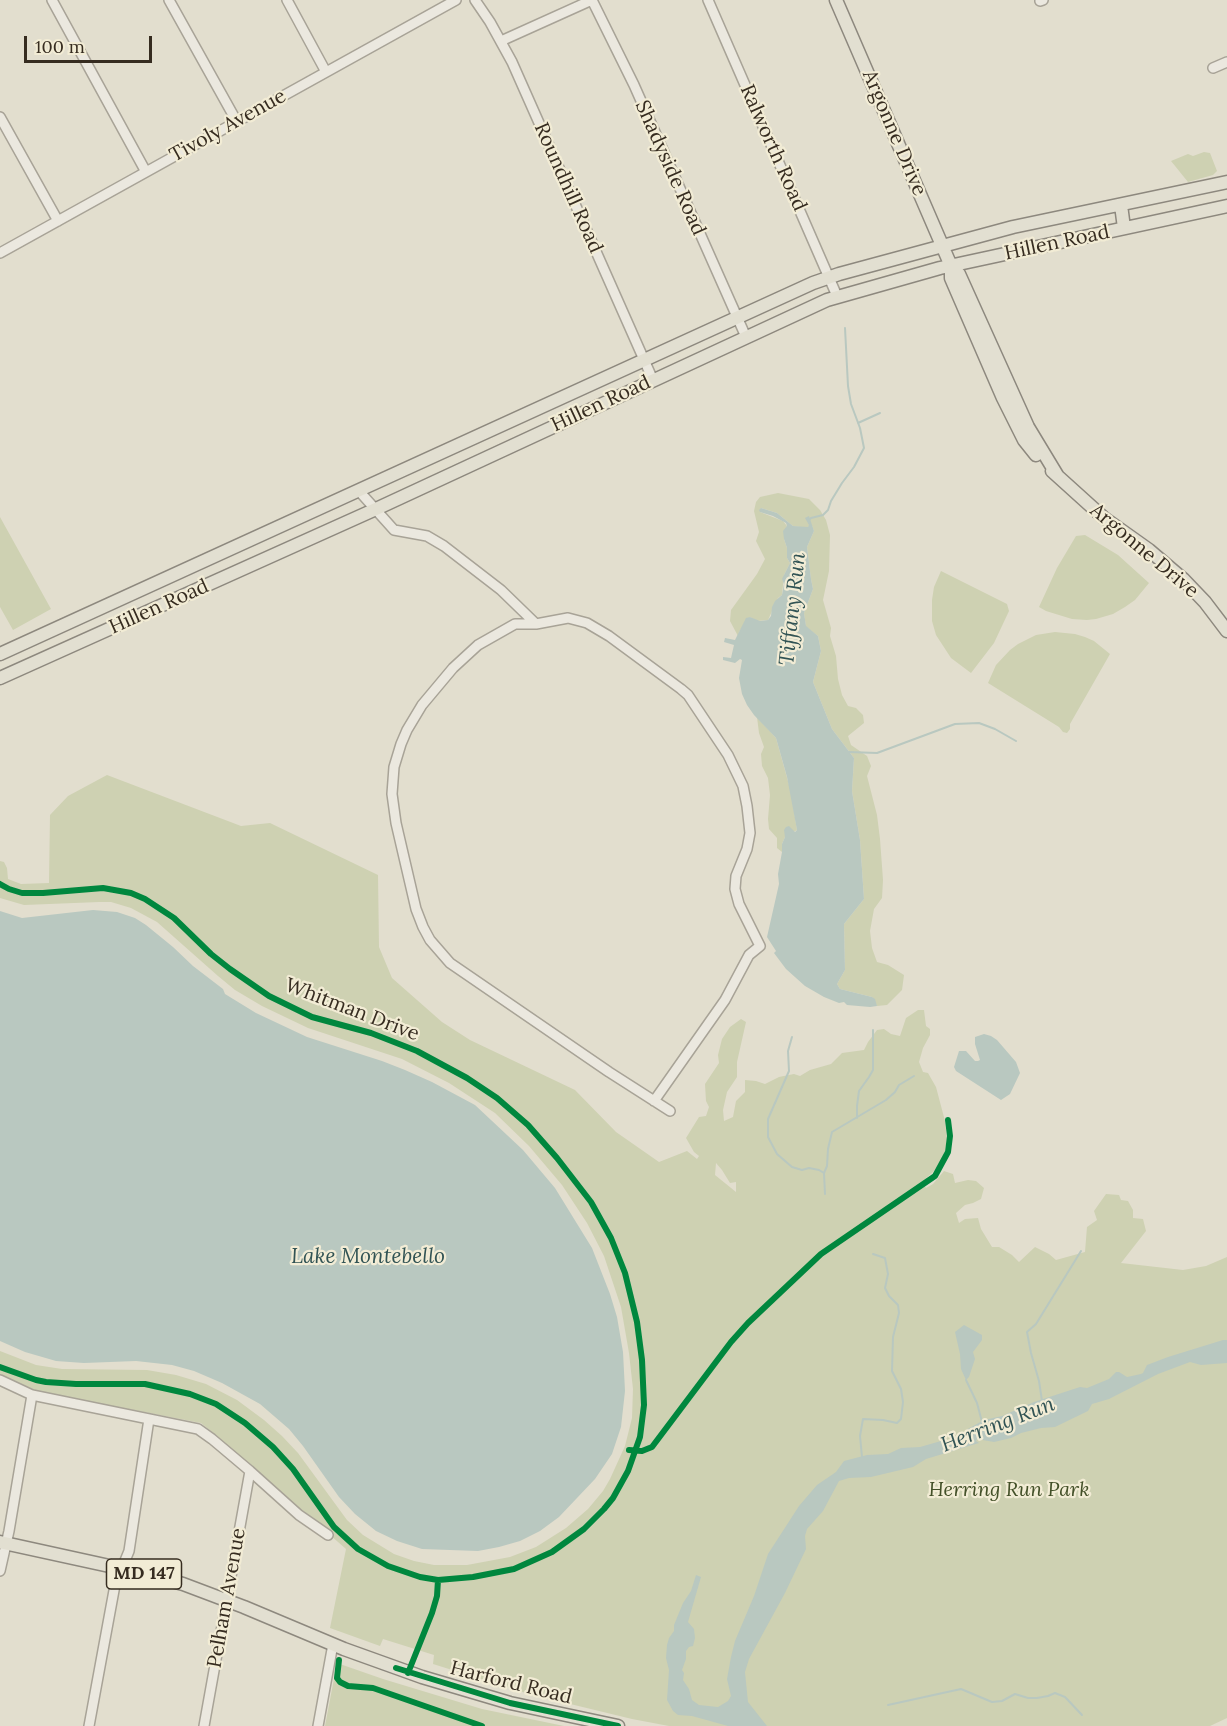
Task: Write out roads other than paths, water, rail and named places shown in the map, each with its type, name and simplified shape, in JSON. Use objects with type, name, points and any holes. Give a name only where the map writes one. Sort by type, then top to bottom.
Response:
[{"type":"main road","name":"Argonne Drive","points":[[836,0],[951,266],[959,274],[1028,427],[1057,475],[1104,518],[1149,550],[1183,579],[1227,631]]},
{"type":"main road","name":"Hillen Road","points":[[0,654],[829,277],[1013,226],[1226,185]]},
{"type":"main road","points":[[1121,205],[1124,228]]},
{"type":"main road","name":"Hillen Road","points":[[0,678],[376,509],[837,296],[951,266],[1227,206]]},
{"type":"main road","name":"Harford Road","points":[[3,1543],[183,1584],[396,1668],[457,1688],[510,1703],[618,1726]]},
{"type":"street","points":[[52,0],[146,172]]},
{"type":"street","points":[[169,0],[237,122]]},
{"type":"street","points":[[287,0],[327,72]]},
{"type":"street","name":"Tivoly Avenue","points":[[0,253],[456,0]]},
{"type":"street","name":"Roundhill Road","points":[[475,0],[501,41],[524,88],[653,380]]},
{"type":"street","points":[[501,41],[592,0]]},
{"type":"street","name":"Shadyside Road","points":[[592,0],[630,77],[746,338]]},
{"type":"street","name":"Ralworth Road","points":[[708,0],[837,296]]},
{"type":"street","points":[[1213,68],[1227,62]]},
{"type":"street","points":[[0,117],[58,221]]},
{"type":"street","points":[[359,491],[394,530],[427,536],[444,546],[501,590],[536,624]]},
{"type":"street","points":[[654,1101],[725,1000],[749,955],[760,946],[739,904],[734,884],[749,839],[745,792],[728,755],[692,699],[681,688],[609,636],[587,623],[562,618],[536,624],[515,624],[478,645],[432,692],[407,730],[394,767],[392,794],[396,823],[419,920],[427,935],[450,963],[654,1101],[670,1111]]},
{"type":"street","points":[[0,1380],[32,1395],[198,1429],[212,1438],[299,1515],[328,1535]]},
{"type":"street","points":[[0,1571],[3,1543],[32,1395]]},
{"type":"street","points":[[89,1726],[115,1585],[129,1551],[149,1419]]},
{"type":"street","name":"Pelham Avenue","points":[[204,1726],[250,1471]]},
{"type":"street","points":[[318,1726],[333,1644]]},
{"type":"water","points":[[761,508],[777,513],[793,526],[808,527],[805,518],[809,516],[814,531],[807,547],[813,589],[804,613],[806,626],[818,636],[821,651],[813,682],[832,729],[854,758],[852,791],[860,840],[864,899],[844,924],[845,970],[837,984],[840,989],[872,997],[877,1006],[839,1003],[805,986],[786,969],[774,953],[776,951],[767,937],[779,884],[778,874],[785,837],[784,830],[789,826],[795,832],[797,830],[787,777],[776,738],[754,715],[742,694],[739,678],[742,660],[735,663],[723,660],[723,657],[731,658],[734,645],[724,642],[725,638],[735,640],[746,618],[750,617],[760,621],[768,620],[771,616],[775,601],[782,595],[784,584],[782,579],[790,563],[787,558],[783,531],[787,526],[786,523],[760,512]]},
{"type":"water","name":"Lake Montebello","points":[[93,910],[117,912],[135,918],[223,989],[225,994],[256,1013],[307,1037],[405,1070],[475,1105],[523,1150],[555,1188],[592,1248],[610,1294],[617,1317],[623,1352],[625,1391],[621,1427],[612,1454],[595,1479],[559,1517],[540,1531],[520,1541],[499,1547],[478,1551],[422,1549],[376,1531],[355,1514],[339,1497],[289,1429],[260,1404],[222,1383],[194,1371],[172,1365],[136,1361],[84,1363],[56,1361],[25,1352],[0,1341],[0,911],[22,918]]},
{"type":"water","points":[[984,1034],[997,1040],[1016,1062],[1020,1073],[1010,1094],[1001,1100],[956,1071],[954,1067],[959,1051],[966,1051],[975,1061],[980,1060],[975,1037]]},
{"type":"water","points":[[964,1325],[982,1335],[982,1340],[973,1352],[975,1359],[966,1380],[961,1369],[955,1332]]},
{"type":"water","name":"Herring Run","points":[[1227,1340],[1227,1363],[1201,1365],[1190,1362],[1158,1374],[1109,1399],[1092,1404],[1088,1411],[1055,1427],[1041,1428],[994,1442],[977,1439],[979,1443],[926,1459],[913,1467],[871,1477],[839,1481],[823,1511],[807,1529],[806,1549],[749,1659],[745,1672],[748,1702],[767,1726],[728,1726],[692,1716],[678,1715],[673,1711],[667,1700],[669,1670],[666,1658],[667,1645],[696,1575],[701,1577],[688,1622],[694,1629],[695,1638],[693,1646],[686,1651],[682,1670],[683,1680],[692,1700],[699,1705],[718,1707],[728,1701],[731,1696],[727,1679],[735,1641],[754,1596],[768,1554],[799,1506],[817,1485],[836,1472],[844,1461],[867,1455],[888,1454],[901,1448],[920,1447],[941,1441],[959,1441],[966,1430],[984,1420],[1002,1416],[1034,1402],[1080,1387],[1087,1388],[1109,1379],[1116,1372],[1127,1377],[1141,1374],[1147,1365]]},
{"type":"waterway","name":"Tiffany Run","points":[[809,520],[823,515],[828,510],[831,501],[864,448],[848,386],[845,328]]},
{"type":"waterway","points":[[858,423],[880,413]]},
{"type":"waterway","points":[[849,752],[877,753],[955,724],[979,723],[1016,741]]},
{"type":"waterway","name":"Tiffany Run","points":[[857,1118],[859,1091],[873,1070],[873,1030]]},
{"type":"waterway","name":"Tiffany Run","points":[[792,1037],[788,1051],[789,1071],[768,1119],[768,1137],[777,1154],[792,1167],[802,1170],[809,1168],[824,1173]]},
{"type":"waterway","name":"Tiffany Run","points":[[825,1194],[824,1173],[832,1132],[886,1100],[899,1085],[914,1076]]},
{"type":"waterway","points":[[1042,1401],[1027,1332],[1036,1324],[1081,1251]]},
{"type":"waterway","name":"Tiffany Run","points":[[862,1457],[860,1436],[863,1419],[897,1423],[901,1419],[903,1402],[901,1389],[892,1371],[893,1337],[899,1313],[898,1305],[885,1288],[888,1274],[885,1258],[873,1254]]},
{"type":"waterway","points":[[966,1380],[977,1403],[982,1422]]},
{"type":"waterway","points":[[888,1705],[961,1689],[992,1702],[1002,1701],[1015,1694],[1037,1698],[1055,1693],[1065,1697],[1082,1715]]},
{"type":"park label","name":"Herring Run Park","points":[[1009,1490]]}]
